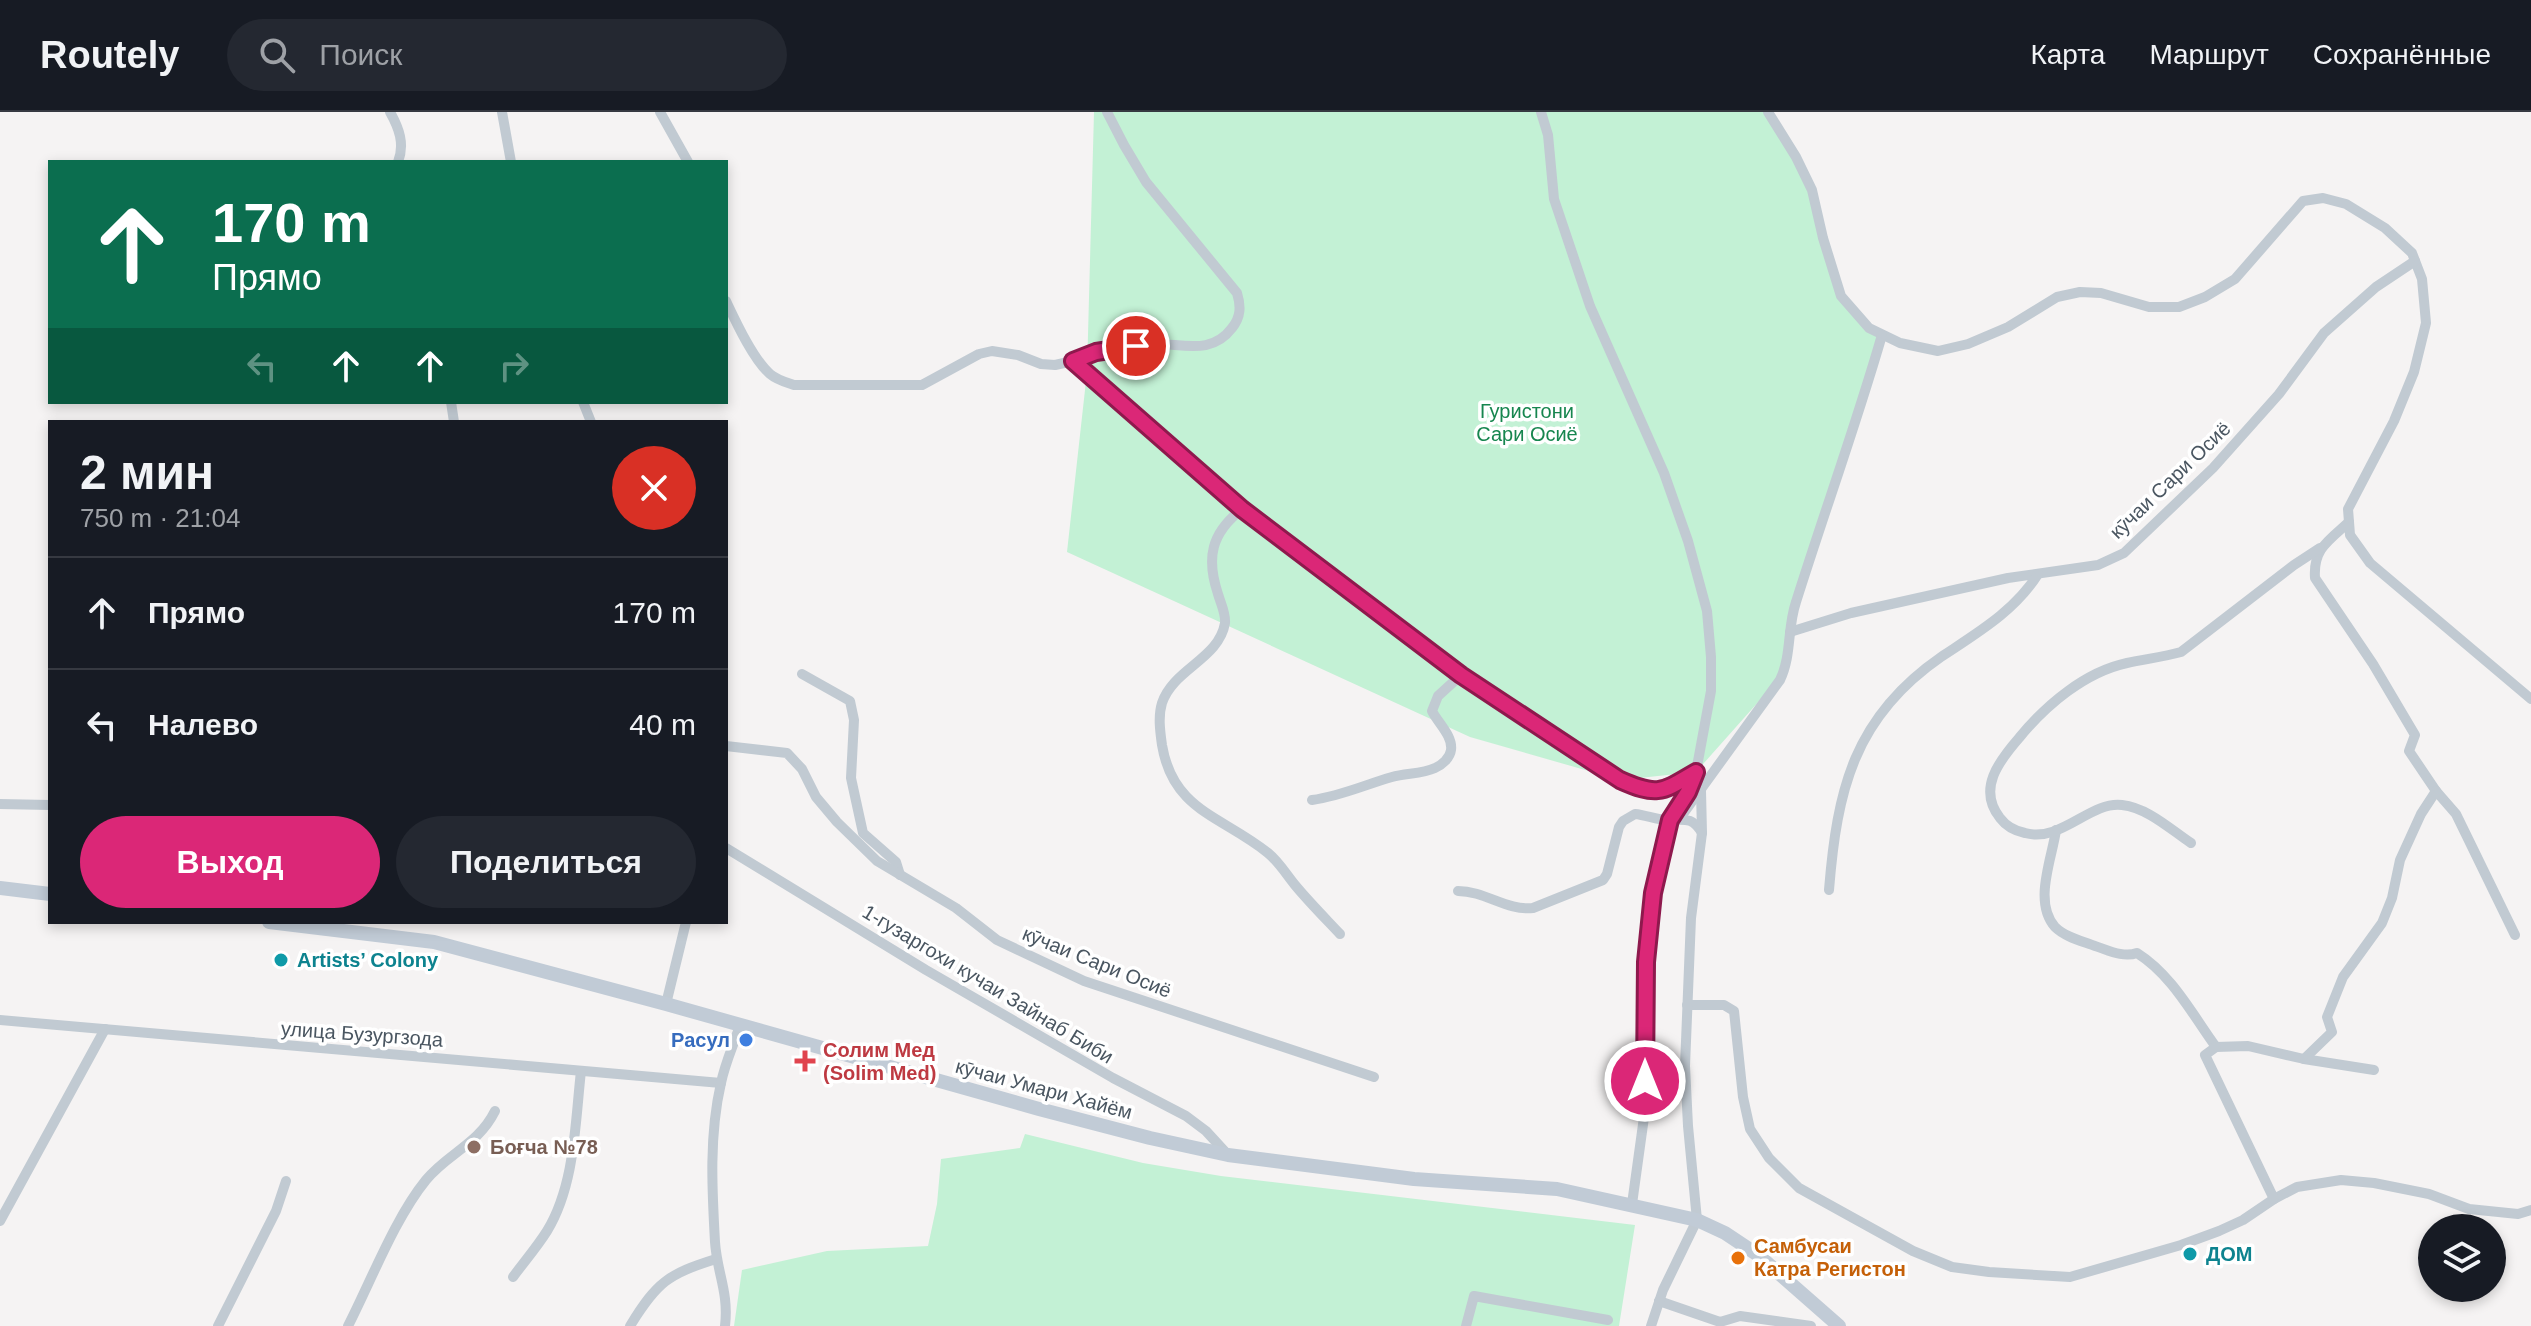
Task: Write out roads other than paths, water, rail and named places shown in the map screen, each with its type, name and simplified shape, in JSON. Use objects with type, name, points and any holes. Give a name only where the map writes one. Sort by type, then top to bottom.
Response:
[{"type":"main road","points":[[0,888],[48,894]]},
{"type":"main road","name":"кӯчаи Умари Хайём","points":[[286,924],[434,942],[1039,1109],[1228,1155],[1414,1179],[1557,1189],[1697,1220],[1725,1233],[1758,1255],[1836,1325]]},
{"type":"street","points":[[390,112],[401,138],[402,154],[399,160]]},
{"type":"street","points":[[502,112],[511,160]]},
{"type":"street","points":[[660,112],[687,160]]},
{"type":"street","points":[[728,305],[768,372],[794,385],[922,385],[979,354],[992,351],[1004,351],[1041,364],[1055,365],[1118,347],[1213,345],[1225,337],[1236,323],[1241,307],[1237,293],[1146,182],[1107,112]]},
{"type":"street","points":[[1541,112],[1548,135],[1554,199],[1590,306],[1664,473],[1688,541],[1707,611],[1711,691],[1696,772],[1675,819],[1651,907],[1646,962],[1645,1110],[1632,1204]]},
{"type":"street","points":[[1768,112],[1812,190],[1841,296],[1869,328],[1900,343],[1938,351],[2008,327],[2057,297],[2080,292],[2101,293],[2149,307],[2179,307],[2205,297],[2235,279],[2303,201],[2323,198],[2346,204],[2385,228],[2412,253],[2422,279],[2426,323],[2414,372],[2394,421],[2348,509],[2350,535],[2370,563],[2531,699]]},
{"type":"street","name":"кӯчаи Сари Осиё","points":[[1790,632],[1851,613],[2038,574],[2098,565],[2124,553],[2213,468],[2279,394],[2324,333],[2376,287],[2415,261]]},
{"type":"street","points":[[1675,819],[1701,791],[1787,666],[1794,607],[1856,424],[1882,335]]},
{"type":"street","points":[[1073,361],[1242,509],[1461,675],[1620,780],[1643,790],[1658,791],[1696,772]]},
{"type":"street","points":[[1242,509],[1228,520],[1219,533],[1211,562],[1225,618],[1224,628],[1211,649],[1176,679],[1161,706],[1160,729],[1166,764],[1173,781],[1189,801],[1268,853],[1340,934]]},
{"type":"street","points":[[2191,843],[2146,812],[2120,805],[2096,811],[2067,827],[2034,835],[2023,833],[2005,825],[1992,808],[1989,789],[1992,777],[2020,737],[2062,696],[2100,672],[2126,663],[2181,652],[2320,548],[2349,522]]},
{"type":"street","points":[[2320,548],[2314,564],[2315,578],[2373,664],[2415,735],[2409,751],[2456,814],[2515,935]]},
{"type":"street","points":[[1829,890],[1834,831],[1846,781],[1860,746],[1893,696],[1925,668],[2006,612],[2027,592],[2038,574]]},
{"type":"street","points":[[802,674],[850,701],[854,720],[851,778],[863,833],[896,862],[900,875]]},
{"type":"street","points":[[1312,800],[1438,768],[1448,759],[1450,738],[1432,711],[1438,696],[1461,675]]},
{"type":"street","name":"кӯчаи Сари Осиё","points":[[728,746],[787,753],[802,769],[816,797],[877,861],[956,908],[997,940],[1084,981],[1374,1077]]},
{"type":"street","points":[[1651,1326],[1659,1301],[1697,1220],[1685,1066],[1691,918],[1702,833],[1701,791]]},
{"type":"street","points":[[2304,1059],[2332,1032],[2327,1017],[2343,977],[2382,923],[2392,898],[2400,860],[2421,814],[2436,791]]},
{"type":"street","points":[[0,804],[48,805]]},
{"type":"street","points":[[1458,891],[1474,891],[1515,907],[1533,908],[1603,880],[1619,827],[1635,814],[1675,819],[1698,827],[1702,833]]},
{"type":"street","points":[[2056,830],[2043,893],[2046,909],[2055,926],[2068,936],[2114,953],[2130,956],[2137,953],[2150,962],[2179,993],[2216,1047]]},
{"type":"street","name":"1-гузаргохи кучаи Зайнаб Биби","points":[[728,849],[926,970],[1113,1078],[1186,1116],[1206,1131],[1228,1155]]},
{"type":"street","points":[[666,1004],[686,924]]},
{"type":"street","points":[[1687,1005],[1724,1005],[1734,1011],[1743,1097],[1750,1129],[1769,1158],[1799,1188],[1913,1251],[1952,1267],[2070,1277],[2219,1231],[2297,1187],[2341,1180],[2429,1194],[2469,1209],[2518,1214],[2531,1210]]},
{"type":"street","name":"улица Бузургзода","points":[[0,1020],[721,1083]]},
{"type":"street","points":[[725,1326],[724,1282],[716,1259],[712,1158],[721,1083],[740,1025]]},
{"type":"street","points":[[0,1221],[105,1029]]},
{"type":"street","points":[[2274,1199],[2205,1055],[2216,1047],[2248,1046],[2374,1070]]},
{"type":"street","points":[[513,1277],[547,1230],[562,1196],[569,1166],[581,1071]]},
{"type":"street","points":[[348,1326],[414,1195],[439,1166],[482,1132],[495,1111]]},
{"type":"street","points":[[218,1326],[270,1223],[286,1181]]},
{"type":"street","points":[[630,1326],[646,1299],[665,1279],[681,1270],[716,1259]]},
{"type":"street","points":[[1466,1326],[1474,1296],[1608,1320]]},
{"type":"street","points":[[1659,1301],[1720,1322],[1740,1316],[1811,1326]]},
{"type":"place","name":"Artists’ Colony","points":[[281,960]]},
{"type":"place","name":"Расул","points":[[746,1040]]},
{"type":"place","name":"Солим Мед (Solim Med)","points":[[805,1061]]},
{"type":"place","name":"Боғча №78","points":[[474,1147]]},
{"type":"place","name":"ДОМ","points":[[2190,1254]]},
{"type":"place","name":"Самбусаи Катра Регистон","points":[[1738,1258]]},
{"type":"park label","name":"Гуристони Сари Осиё","points":[[1527,422]]}]
